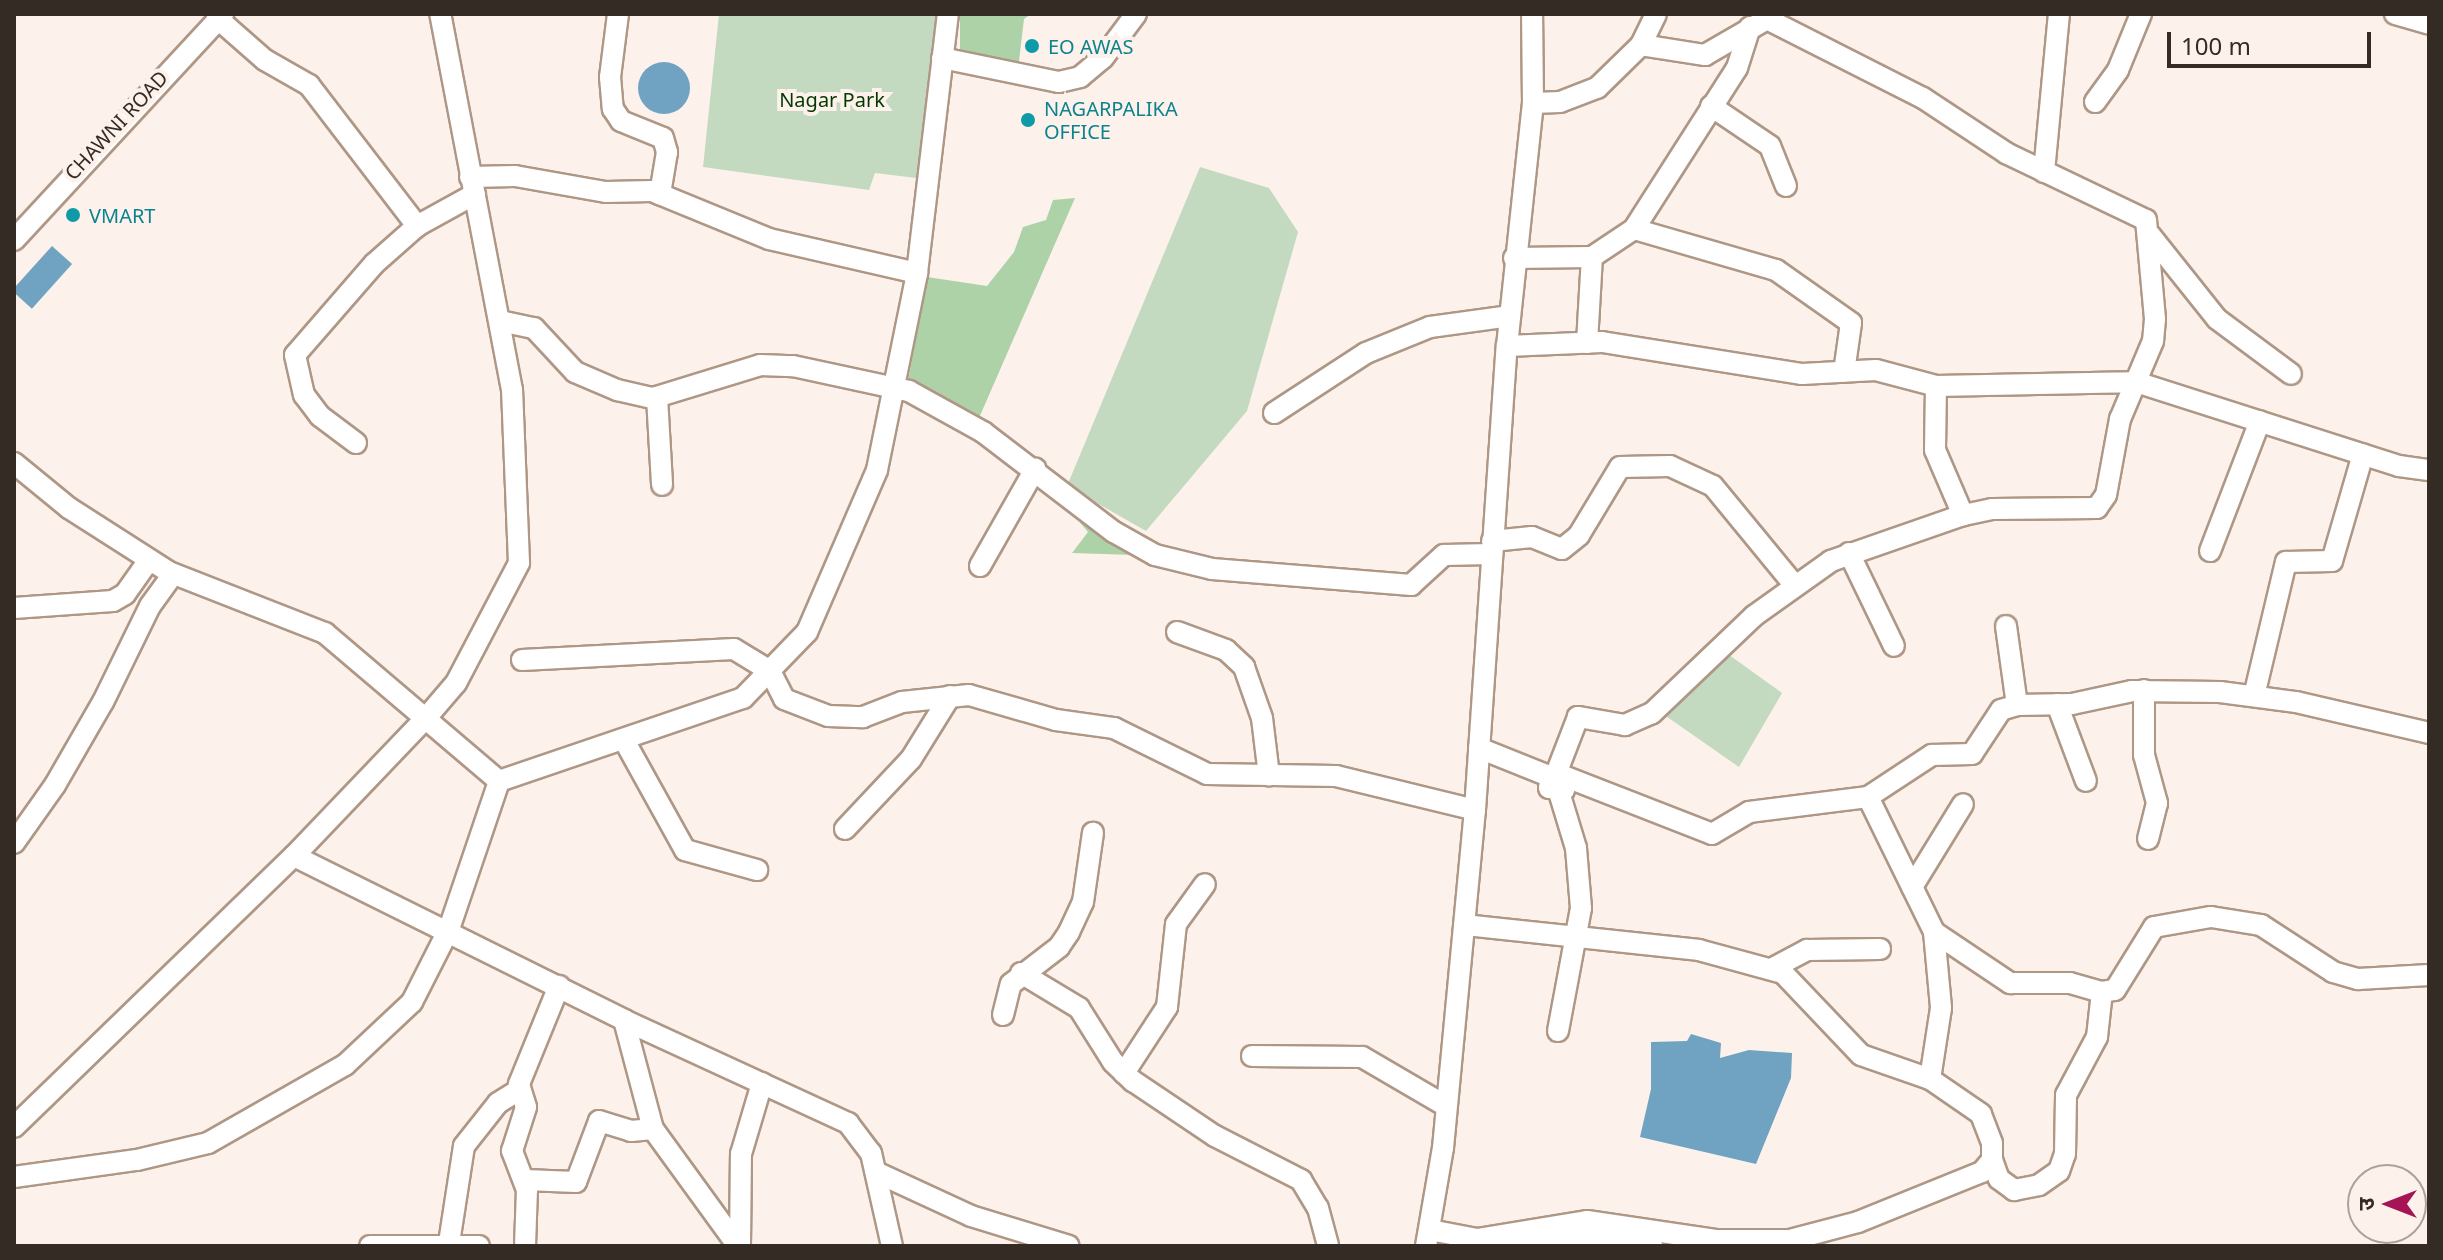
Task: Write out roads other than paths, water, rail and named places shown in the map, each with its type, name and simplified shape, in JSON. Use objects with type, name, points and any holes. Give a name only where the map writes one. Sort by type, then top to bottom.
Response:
[{"type":"street","points":[[14,1127],[294,856],[426,718],[456,683],[519,563],[512,390],[440,14]]},
{"type":"street","points":[[618,14],[610,77],[613,109],[621,121],[663,138],[667,152],[660,194]]},
{"type":"street","points":[[499,781],[743,698],[807,632],[877,470],[897,388],[917,273],[948,14]]},
{"type":"street","points":[[942,58],[1046,80],[1069,79],[1103,58],[1136,14]]},
{"type":"street","points":[[1532,14],[1533,103],[1514,258],[1475,810],[1446,1106],[1428,1238],[1477,1239],[1587,1221],[1716,1240],[1790,1243],[1858,1222],[1982,1172],[1992,1160]]},
{"type":"street","points":[[1533,103],[1560,102],[1597,88],[1641,45],[1656,14]]},
{"type":"street","points":[[2044,172],[2059,14]]},
{"type":"street","points":[[2095,102],[2118,70],[2141,14]]},
{"type":"street","points":[[2395,14],[2429,24]]},
{"type":"street","points":[[220,16],[265,60],[309,85],[417,226]]},
{"type":"street","name":"CHAWNI ROAD","points":[[14,240],[220,16]]},
{"type":"street","points":[[1641,45],[1705,55],[1762,20]]},
{"type":"street","points":[[1514,258],[1592,257],[1634,229],[1744,55],[1762,20]]},
{"type":"street","points":[[1558,1031],[1581,908],[1576,848],[1558,780],[1578,717],[1625,725],[1644,718],[1754,616],[1849,553],[1963,515],[1992,509],[2097,508],[2106,495],[2120,419],[2155,328],[2146,220],[1974,136],[1923,98],[1762,20]]},
{"type":"street","points":[[1711,106],[1770,146],[1786,186]]},
{"type":"street","points":[[356,443],[320,416],[304,395],[295,355],[374,264],[417,226],[472,186],[515,176],[606,192],[660,194],[769,239],[917,273]]},
{"type":"street","points":[[1634,229],[1722,252],[1788,278],[1851,323],[1844,372]]},
{"type":"street","points":[[2149,233],[2217,319],[2291,374]]},
{"type":"street","points":[[1587,343],[1592,257]]},
{"type":"street","points":[[1274,413],[1366,353],[1430,327],[1510,316]]},
{"type":"street","points":[[500,321],[534,328],[575,372],[617,390],[657,397],[760,365],[793,366],[897,388],[948,409],[1035,469],[1114,532],[1155,555],[1212,569],[1411,585],[1444,555],[1492,548],[1532,537],[1562,549],[1579,535],[1620,467],[1670,466],[1713,486],[1795,586]]},
{"type":"street","points":[[1507,346],[1587,343],[1802,374],[1876,370],[1936,386],[2136,382],[2363,454],[2429,470]]},
{"type":"street","points":[[1936,386],[1935,450],[1963,515]]},
{"type":"street","points":[[657,397],[662,485]]},
{"type":"street","points":[[2210,551],[2260,421]]},
{"type":"street","points":[[2254,696],[2286,562],[2295,557],[2332,561],[2363,454]]},
{"type":"street","points":[[14,463],[69,508],[173,574],[325,633],[499,781]]},
{"type":"street","points":[[980,566],[1035,469]]},
{"type":"street","points":[[1849,553],[1894,646]]},
{"type":"street","points":[[14,608],[113,601],[125,594],[149,560]]},
{"type":"street","points":[[14,843],[55,785],[150,606],[173,574]]},
{"type":"street","points":[[2006,626],[2017,705]]},
{"type":"street","points":[[1177,632],[1226,650],[1244,667],[1262,718],[1269,776]]},
{"type":"street","points":[[522,660],[734,649],[770,671],[784,699],[828,716],[863,717],[902,702],[950,696],[980,697],[1056,720],[1114,728],[1207,774],[1336,776],[1475,810]]},
{"type":"street","points":[[1479,748],[1558,780],[1619,794],[1712,834],[1749,812],[1868,797],[1932,755],[1979,750],[2001,710],[2017,705],[2057,704],[2144,690],[2254,696],[2429,733]]},
{"type":"street","points":[[2144,690],[2144,755],[2157,803],[2148,839]]},
{"type":"street","points":[[845,829],[911,759],[950,696]]},
{"type":"street","points":[[2057,704],[2086,781]]},
{"type":"street","points":[[624,740],[685,850],[757,870]]},
{"type":"street","points":[[14,1177],[137,1160],[208,1143],[345,1065],[412,1002],[449,929],[499,781]]},
{"type":"street","points":[[1868,797],[1934,932],[1941,1008],[1930,1079]]},
{"type":"street","points":[[1912,887],[1963,804]]},
{"type":"street","points":[[1003,1015],[1008,988],[1021,973],[1059,947],[1069,932],[1083,902],[1093,833]]},
{"type":"street","points":[[294,856],[449,929],[624,1020],[762,1083],[859,1132],[878,1173],[892,1246]]},
{"type":"street","points":[[1124,1073],[1167,1007],[1176,924],[1205,884]]},
{"type":"street","points":[[1934,932],[2010,983],[2070,983],[2102,992],[2115,990],[2154,927],[2211,917],[2261,925],[2311,961],[2358,979],[2429,975]]},
{"type":"street","points":[[1464,925],[1577,940],[1699,950],[1771,969],[1798,985],[1861,1055],[1930,1079],[1981,1114],[1992,1143],[1992,1160],[1999,1179],[2014,1190],[2039,1185],[2059,1171],[2065,1154],[2066,1095],[2097,1037],[2102,992]]},
{"type":"street","points":[[1771,969],[1807,950],[1880,949]]},
{"type":"street","points":[[1021,973],[1079,1008],[1124,1073],[1205,1131],[1301,1180],[1318,1208],[1328,1246]]},
{"type":"street","points":[[449,1243],[464,1146],[498,1103],[520,1089],[559,986]]},
{"type":"street","points":[[624,1020],[653,1129],[739,1246]]},
{"type":"street","points":[[1252,1056],[1362,1057],[1446,1106]]},
{"type":"street","points":[[739,1246],[741,1154],[762,1083]]},
{"type":"street","points":[[520,1089],[526,1107],[512,1151],[525,1180],[525,1246]]},
{"type":"street","points":[[525,1180],[576,1182],[599,1121],[631,1131],[653,1129]]},
{"type":"street","points":[[878,1173],[971,1216],[1069,1246]]},
{"type":"street","points":[[1516,1246],[1589,1234],[1652,1246]]},
{"type":"street","points":[[370,1246],[449,1243],[479,1246]]},
{"type":"water","points":[[664,62],[682,70],[690,88],[682,106],[664,114],[646,106],[638,88],[646,70]]},
{"type":"water","points":[[52,246],[72,264],[32,309],[14,293],[14,288]]},
{"type":"water","points":[[1691,1034],[1721,1043],[1720,1058],[1749,1050],[1792,1053],[1791,1078],[1756,1164],[1640,1137],[1651,1089],[1651,1042],[1687,1041]]},
{"type":"place","name":"EO AWAS","points":[[1032,46]]},
{"type":"place","name":"NAGARPALIKA OFFICE","points":[[1028,120]]},
{"type":"place","name":"VMART","points":[[73,215]]},
{"type":"park label","name":"Nagar Park","points":[[832,99]]}]
